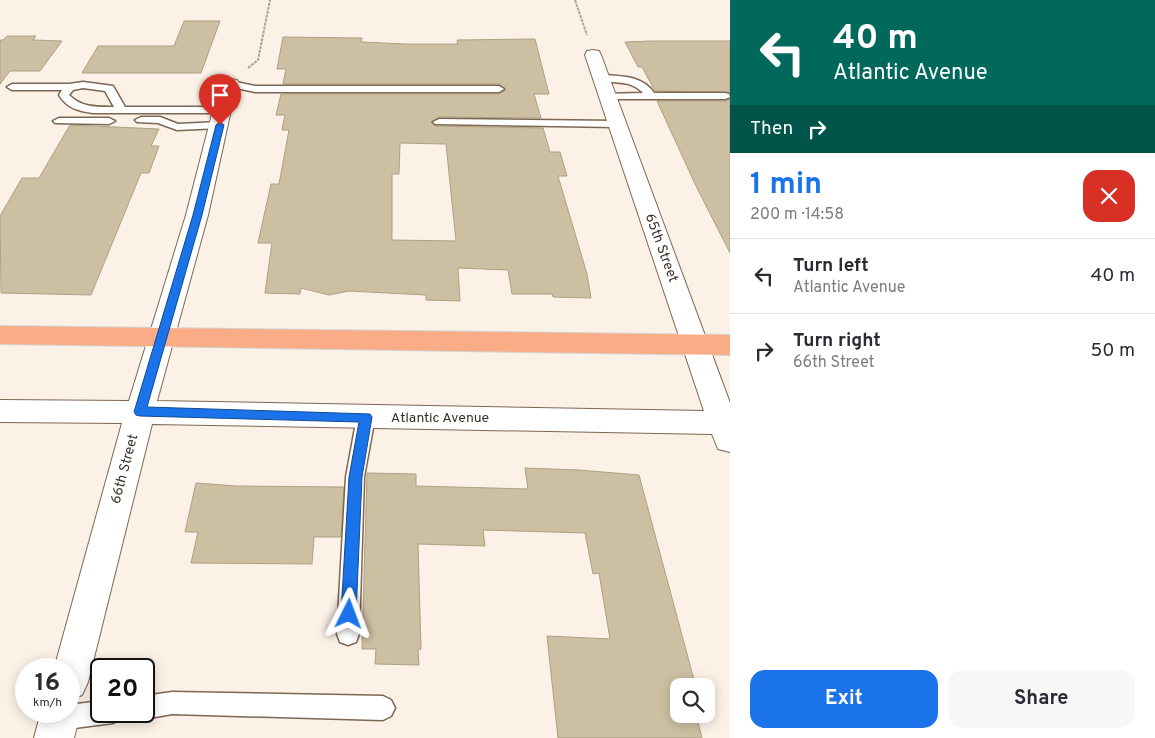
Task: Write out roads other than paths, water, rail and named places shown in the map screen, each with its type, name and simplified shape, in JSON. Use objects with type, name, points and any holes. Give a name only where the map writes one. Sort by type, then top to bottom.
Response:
[{"type":"highway","points":[[0,335],[730,345]]},
{"type":"street","name":"65th Street","points":[[593,55],[616,124],[728,429]]},
{"type":"street","name":"66th Street","points":[[75,658],[140,412],[197,215],[231,84]]},
{"type":"street","name":"Atlantic Avenue","points":[[0,411],[552,418],[728,429]]},
{"type":"lane","points":[[603,87],[639,82],[647,88],[651,96]]},
{"type":"lane","points":[[231,84],[256,89],[499,89]]},
{"type":"lane","points":[[12,87],[69,87],[83,85],[109,88],[122,110]]},
{"type":"lane","points":[[69,87],[64,94],[67,100],[78,108],[221,118]]},
{"type":"lane","points":[[603,87],[651,96],[725,96]]},
{"type":"lane","points":[[59,121],[160,120],[177,127],[221,118]]},
{"type":"lane","points":[[439,122],[616,124]]},
{"type":"lane","points":[[348,634],[355,477],[366,417]]},
{"type":"lane","points":[[155,706],[172,704],[384,708]]}]
